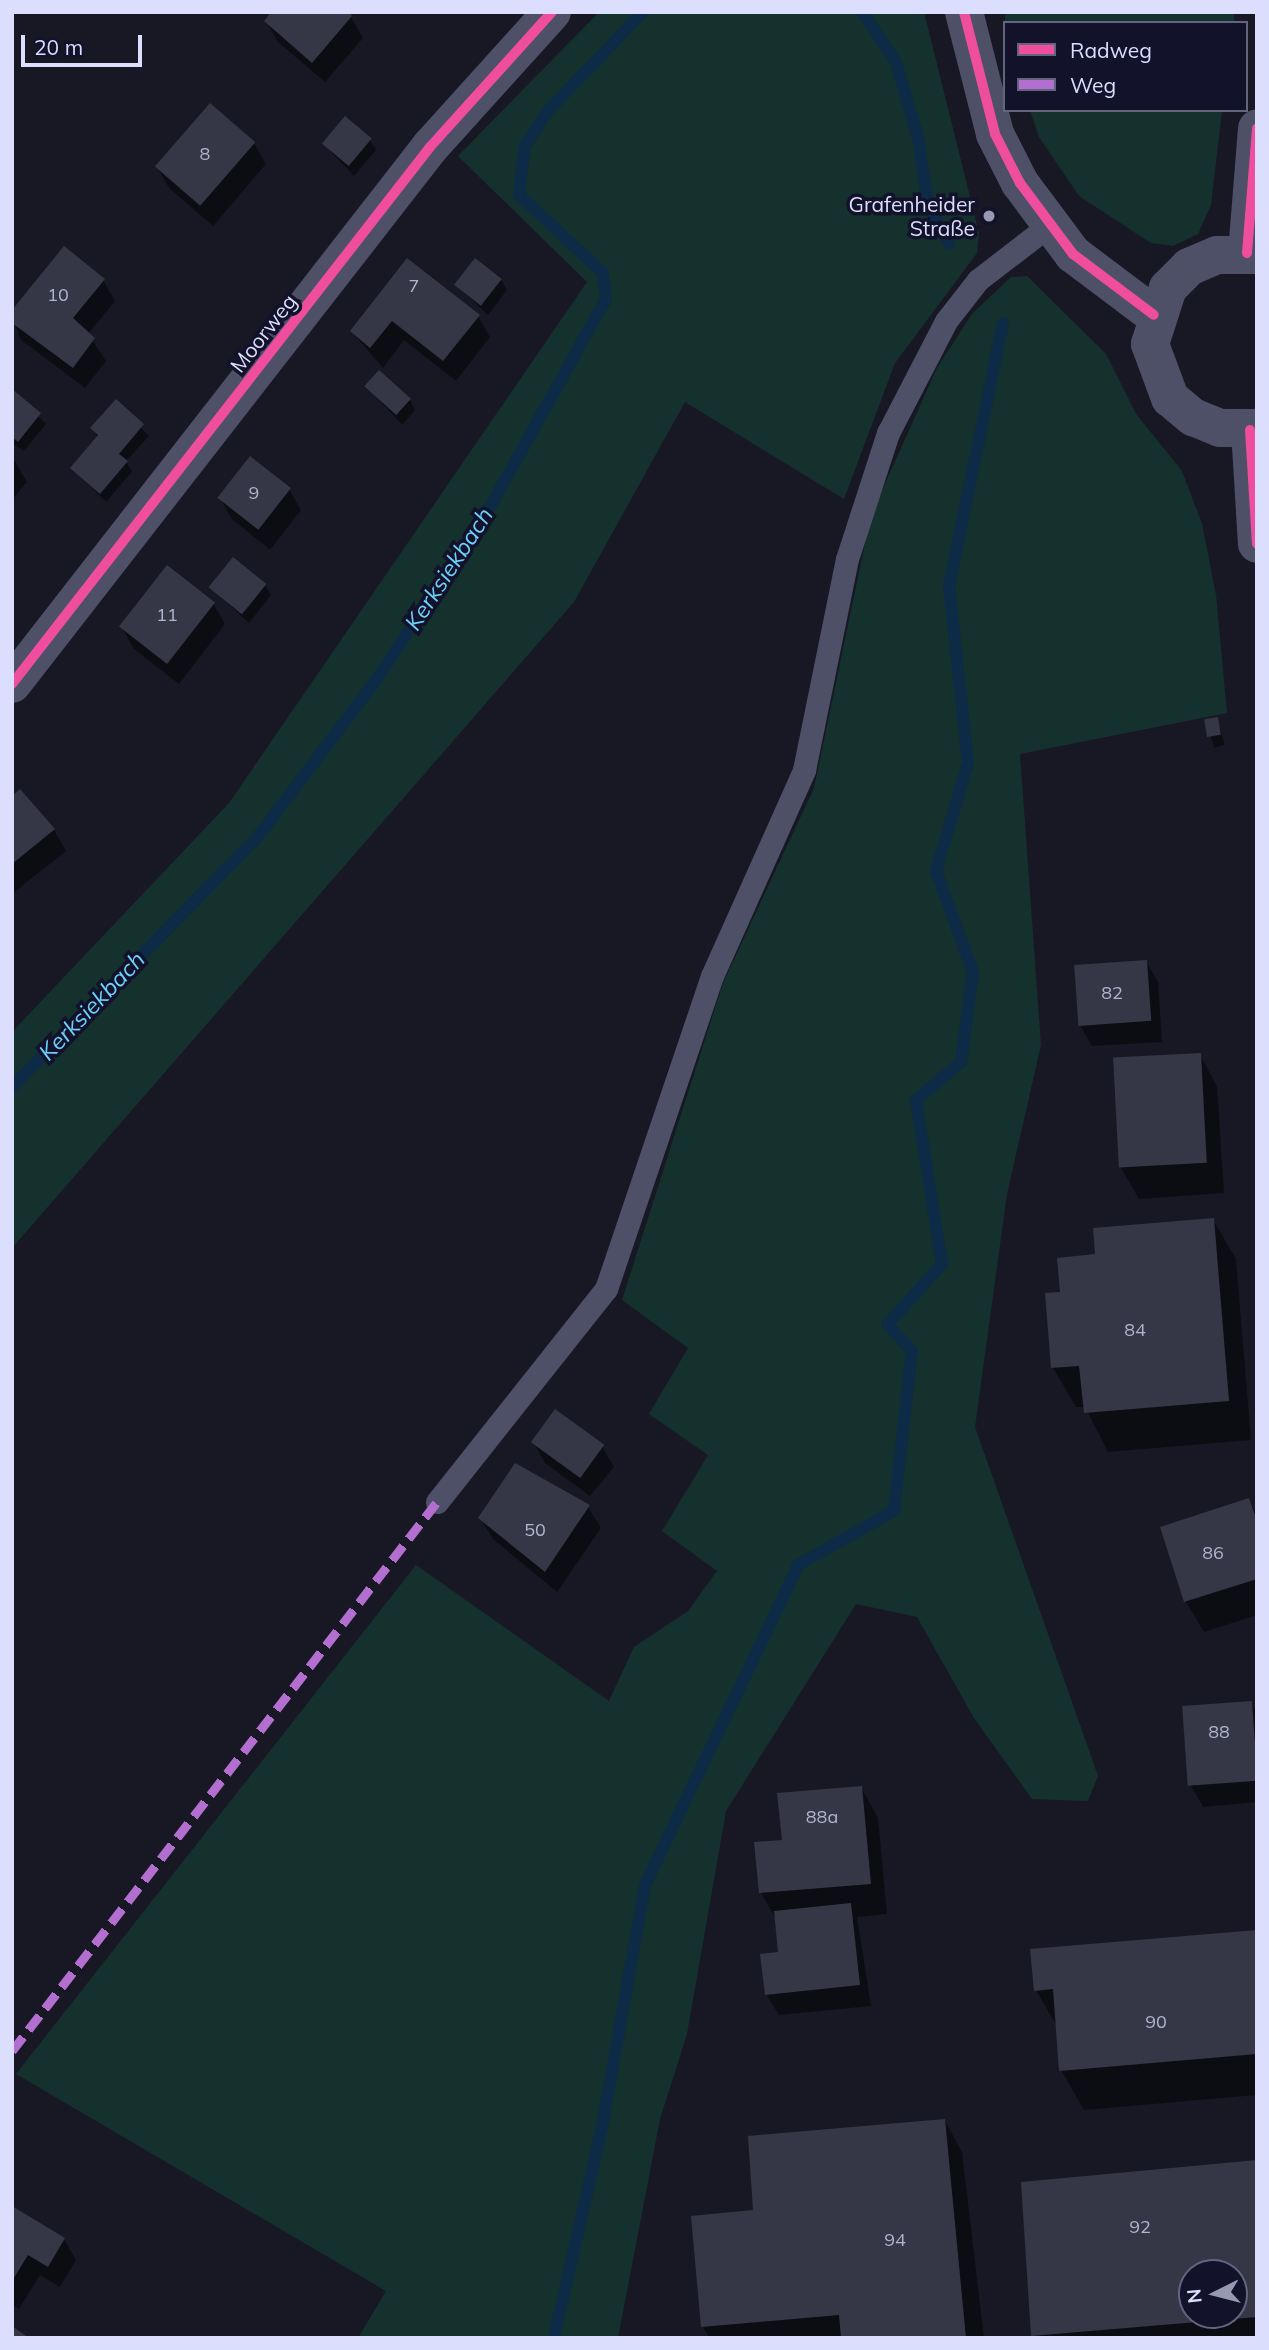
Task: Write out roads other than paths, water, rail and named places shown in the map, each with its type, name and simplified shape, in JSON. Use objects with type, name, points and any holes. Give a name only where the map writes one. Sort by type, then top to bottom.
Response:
[{"type":"street","name":"Moorweg","points":[[12,684],[430,147],[552,12]]},
{"type":"street","points":[[964,12],[995,134],[1048,226],[1103,280],[1154,315]]},
{"type":"street","points":[[1257,128],[1252,254],[1217,255],[1189,267],[1168,288],[1154,315],[1152,354],[1170,398],[1220,428],[1253,429],[1257,544]]},
{"type":"lane","points":[[437,1502],[606,1289],[712,976],[804,770],[847,559],[888,433],[946,321],[978,281],[1048,226]]},
{"type":"waterway","name":"Kerksiekbach","points":[[12,1087],[256,839],[377,679],[494,500],[606,299],[603,273],[519,195],[525,146],[547,112],[643,12]]},
{"type":"waterway","points":[[862,12],[896,62],[919,141],[927,202],[949,244]]},
{"type":"waterway","points":[[554,2338],[602,2127],[645,1885],[798,1565],[894,1511],[912,1351],[888,1324],[942,1264],[916,1100],[961,1062],[973,972],[936,871],[968,763],[949,586],[1003,323]]},
{"type":"place","name":"Grafenheider Straße","points":[[989,216]]}]
